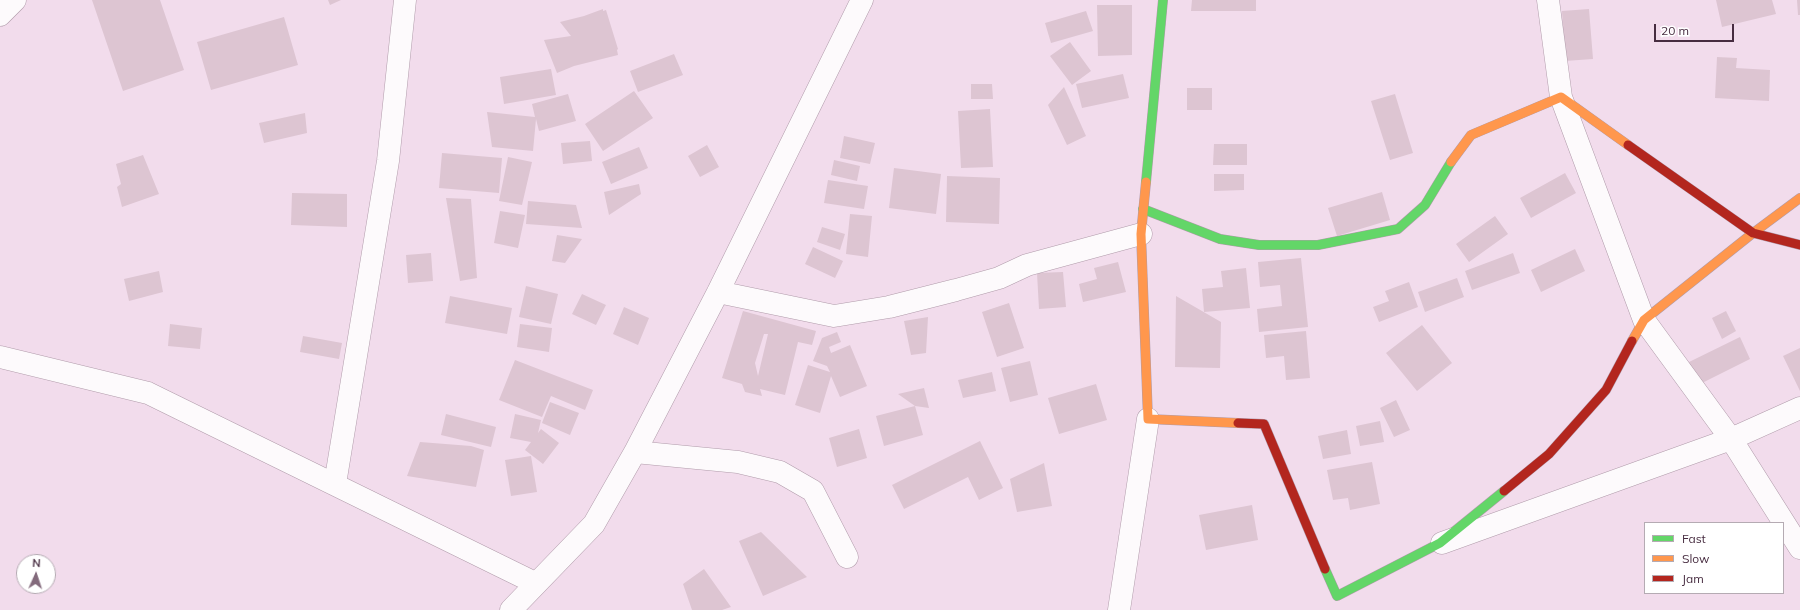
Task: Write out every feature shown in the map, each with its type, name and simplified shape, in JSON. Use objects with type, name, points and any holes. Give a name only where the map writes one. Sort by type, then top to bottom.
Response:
[{"type":"street","points":[[0,15],[15,0]]},
{"type":"street","points":[[335,484],[388,161],[404,0]]},
{"type":"street","points":[[511,610],[535,583],[594,524],[635,452],[718,292],[862,0]]},
{"type":"street","points":[[1119,610],[1148,419],[1141,234],[1163,0]]},
{"type":"street","points":[[1548,0],[1561,97],[1644,320],[1731,439],[1784,522]]},
{"type":"street","points":[[1143,209],[1220,239],[1258,245],[1318,245],[1398,229],[1425,205],[1454,156],[1471,135],[1561,97]]},
{"type":"street","points":[[1561,97],[1753,233],[1800,245]]},
{"type":"street","points":[[1440,543],[1549,454],[1606,390],[1644,320],[1753,233],[1800,198]]},
{"type":"street","points":[[718,292],[834,316],[889,307],[956,290],[999,278],[1027,265],[1141,234]]},
{"type":"street","points":[[0,357],[148,392],[535,583]]},
{"type":"street","points":[[1148,419],[1264,424],[1337,596],[1440,543],[1731,439],[1800,408]]},
{"type":"street","points":[[635,452],[738,462],[780,472],[812,491],[847,557]]},
{"type":"street","points":[[1784,523],[1800,548]]},
{"type":"building","points":[[92,0],[160,0],[184,70],[123,91]]},
{"type":"building","points":[[328,0],[341,0],[330,5]]},
{"type":"building","points":[[1192,0],[1256,0],[1256,11],[1191,11]]},
{"type":"building","points":[[1716,0],[1772,0],[1776,14],[1722,27]]},
{"type":"building","points":[[1797,0],[1800,0],[1800,15],[1798,15]]},
{"type":"building","points":[[1097,5],[1132,5],[1132,55],[1098,56]]},
{"type":"building","points":[[603,9],[603,11],[606,10],[618,49],[618,55],[574,66],[557,73],[544,40],[571,36],[560,22],[584,16]]},
{"type":"building","points":[[1589,9],[1593,59],[1565,61],[1562,11]]},
{"type":"building","points":[[1086,11],[1093,31],[1051,43],[1045,23]]},
{"type":"building","points":[[284,17],[298,65],[211,90],[197,42]]},
{"type":"building","points":[[1070,42],[1091,71],[1072,85],[1050,56]]},
{"type":"building","points":[[674,54],[683,75],[638,92],[630,71]]},
{"type":"building","points":[[1717,57],[1737,58],[1736,68],[1770,70],[1769,101],[1715,98]]},
{"type":"building","points":[[551,69],[556,95],[504,104],[500,77]]},
{"type":"building","points":[[1123,74],[1129,98],[1082,108],[1076,84]]},
{"type":"building","points":[[971,84],[992,84],[993,99],[971,99]]},
{"type":"building","points":[[1064,87],[1086,136],[1067,145],[1048,105]]},
{"type":"building","points":[[1187,88],[1212,88],[1212,110],[1187,110]]},
{"type":"building","points":[[634,91],[653,118],[603,151],[585,124]]},
{"type":"building","points":[[568,94],[576,121],[539,131],[536,119],[533,151],[492,147],[487,112],[535,117],[532,104]]},
{"type":"building","points":[[1395,94],[1413,153],[1390,160],[1371,101]]},
{"type":"building","points":[[990,109],[993,167],[961,168],[958,111]]},
{"type":"building","points":[[305,113],[307,133],[264,143],[259,123]]},
{"type":"building","points":[[844,136],[875,143],[870,164],[840,158]]},
{"type":"building","points":[[590,141],[592,161],[563,164],[561,143]]},
{"type":"building","points":[[1214,144],[1247,144],[1247,165],[1213,165]]},
{"type":"building","points":[[707,145],[719,167],[700,177],[688,156]]},
{"type":"building","points":[[639,147],[648,168],[611,184],[602,162]]},
{"type":"building","points":[[442,153],[502,158],[499,193],[439,188]]},
{"type":"building","points":[[143,155],[159,194],[122,207],[117,187],[121,184],[116,164]]},
{"type":"building","points":[[508,157],[532,162],[522,205],[499,201]]},
{"type":"building","points":[[834,160],[860,166],[857,181],[831,175]]},
{"type":"building","points":[[894,168],[941,174],[936,214],[889,208]]},
{"type":"building","points":[[1565,173],[1576,193],[1531,218],[1520,198]]},
{"type":"building","points":[[1214,174],[1244,174],[1244,190],[1214,191]]},
{"type":"building","points":[[947,176],[1000,178],[999,224],[946,222]]},
{"type":"building","points":[[828,180],[868,186],[864,209],[824,203]]},
{"type":"building","points":[[639,184],[641,194],[609,215],[604,192]]},
{"type":"building","points":[[1382,192],[1390,220],[1337,236],[1328,208]]},
{"type":"building","points":[[292,193],[347,194],[347,227],[291,225]]},
{"type":"building","points":[[446,198],[471,199],[477,278],[460,281]]},
{"type":"building","points":[[528,201],[576,205],[582,228],[526,224]]},
{"type":"building","points":[[500,211],[525,215],[518,248],[494,243]]},
{"type":"building","points":[[850,214],[872,216],[868,257],[846,254]]},
{"type":"building","points":[[1495,216],[1508,234],[1469,262],[1456,244]]},
{"type":"building","points":[[822,227],[845,234],[840,250],[817,242]]},
{"type":"building","points":[[557,235],[582,239],[565,263],[552,261]]},
{"type":"building","points":[[813,247],[843,261],[835,278],[805,264]]},
{"type":"building","points":[[1575,249],[1585,271],[1541,292],[1531,270]]},
{"type":"building","points":[[431,253],[433,281],[408,283],[406,255]]},
{"type":"building","points":[[1513,253],[1520,273],[1472,290],[1465,271]]},
{"type":"building","points":[[1301,258],[1308,327],[1259,332],[1257,309],[1282,306],[1280,285],[1260,287],[1258,262]]},
{"type":"building","points":[[1118,262],[1126,292],[1083,302],[1079,284],[1097,279],[1094,268]]},
{"type":"building","points":[[1246,268],[1250,308],[1204,312],[1202,289],[1223,287],[1221,271]]},
{"type":"building","points":[[159,271],[163,292],[129,301],[124,279]]},
{"type":"building","points":[[1063,272],[1066,307],[1039,309],[1037,273]]},
{"type":"building","points":[[1457,278],[1464,297],[1425,312],[1418,292]]},
{"type":"building","points":[[1409,282],[1418,307],[1379,322],[1373,307],[1389,301],[1385,291]]},
{"type":"building","points":[[526,286],[558,294],[551,324],[519,317]]},
{"type":"building","points":[[582,294],[606,305],[596,325],[572,314]]},
{"type":"building","points":[[450,296],[512,308],[507,334],[445,323]]},
{"type":"building","points":[[1176,296],[1221,322],[1220,368],[1175,367]]},
{"type":"building","points":[[1009,303],[1024,348],[997,357],[982,312]]},
{"type":"building","points":[[624,307],[649,318],[638,345],[613,334]]},
{"type":"building","points":[[743,311],[816,331],[812,345],[798,342],[785,395],[760,389],[762,396],[745,392],[742,384],[722,378]],"holes":[[[764,334],[768,334],[758,376],[755,363]]]},
{"type":"building","points":[[1726,311],[1736,331],[1722,339],[1712,318]]},
{"type":"building","points":[[928,317],[926,353],[911,355],[904,321]]},
{"type":"building","points":[[170,324],[202,328],[200,349],[168,346]]},
{"type":"building","points":[[520,324],[552,328],[549,352],[517,347]]},
{"type":"building","points":[[1422,325],[1452,363],[1417,391],[1386,353]]},
{"type":"building","points":[[1306,331],[1310,378],[1286,380],[1284,356],[1266,358],[1264,335]]},
{"type":"building","points":[[837,332],[841,342],[829,347],[831,353],[850,345],[867,386],[840,397],[831,376],[820,413],[795,405],[808,365],[830,372],[827,366],[813,361],[822,338]]},
{"type":"building","points":[[303,336],[342,343],[339,359],[300,352]]},
{"type":"building","points":[[1740,337],[1750,359],[1698,385],[1687,363]]},
{"type":"building","points":[[1800,348],[1800,391],[1783,356]]},
{"type":"building","points":[[515,360],[593,390],[585,410],[551,396],[542,417],[499,400]]},
{"type":"building","points":[[1030,361],[1038,395],[1010,402],[1001,368]]},
{"type":"building","points":[[992,372],[996,391],[963,398],[958,380]]},
{"type":"building","points":[[1096,384],[1107,420],[1059,434],[1048,398]]},
{"type":"building","points":[[924,388],[929,408],[915,406],[898,394]]},
{"type":"building","points":[[1396,400],[1410,430],[1394,437],[1380,408]]},
{"type":"building","points":[[550,402],[579,413],[570,435],[542,423]]},
{"type":"building","points":[[915,406],[923,435],[884,446],[876,416]]},
{"type":"building","points":[[446,414],[496,427],[491,447],[441,435]]},
{"type":"building","points":[[515,414],[541,420],[538,433],[541,429],[559,443],[543,464],[525,450],[531,442],[510,438]]},
{"type":"building","points":[[1380,421],[1384,442],[1360,446],[1356,426]]},
{"type":"building","points":[[859,429],[867,458],[837,467],[829,438]]},
{"type":"building","points":[[1347,430],[1351,454],[1323,459],[1318,436]]},
{"type":"building","points":[[980,441],[1003,488],[979,500],[968,477],[904,509],[892,485]]},
{"type":"building","points":[[420,442],[471,446],[484,450],[476,487],[407,476]]},
{"type":"building","points":[[531,456],[537,492],[511,496],[505,460]]},
{"type":"building","points":[[1372,462],[1380,504],[1350,510],[1348,498],[1333,500],[1327,470]]},
{"type":"building","points":[[1044,463],[1052,506],[1017,512],[1010,479]]},
{"type":"building","points":[[1252,505],[1258,540],[1206,550],[1199,515]]},
{"type":"building","points":[[761,532],[807,577],[763,596],[739,541]]},
{"type":"building","points":[[704,569],[731,607],[722,610],[692,610],[683,584]]},
{"type":"traffic: fast","points":[[1146,182],[1163,0]]},
{"type":"traffic: fast","points":[[1143,209],[1220,239],[1259,245],[1318,245],[1398,229],[1425,205],[1451,162]]},
{"type":"traffic: fast","points":[[1325,569],[1337,596],[1440,543],[1504,491]]},
{"type":"traffic: slow","points":[[1451,162],[1471,135],[1561,97],[1628,145]]},
{"type":"traffic: slow","points":[[1146,182],[1141,234],[1148,419],[1238,423]]},
{"type":"traffic: slow","points":[[1632,341],[1644,320],[1753,233],[1800,198]]},
{"type":"traffic: jam","points":[[1628,145],[1753,233],[1800,245]]},
{"type":"traffic: jam","points":[[1504,491],[1549,454],[1606,390],[1632,341]]},
{"type":"traffic: jam","points":[[1238,423],[1264,424],[1325,569]]}]
